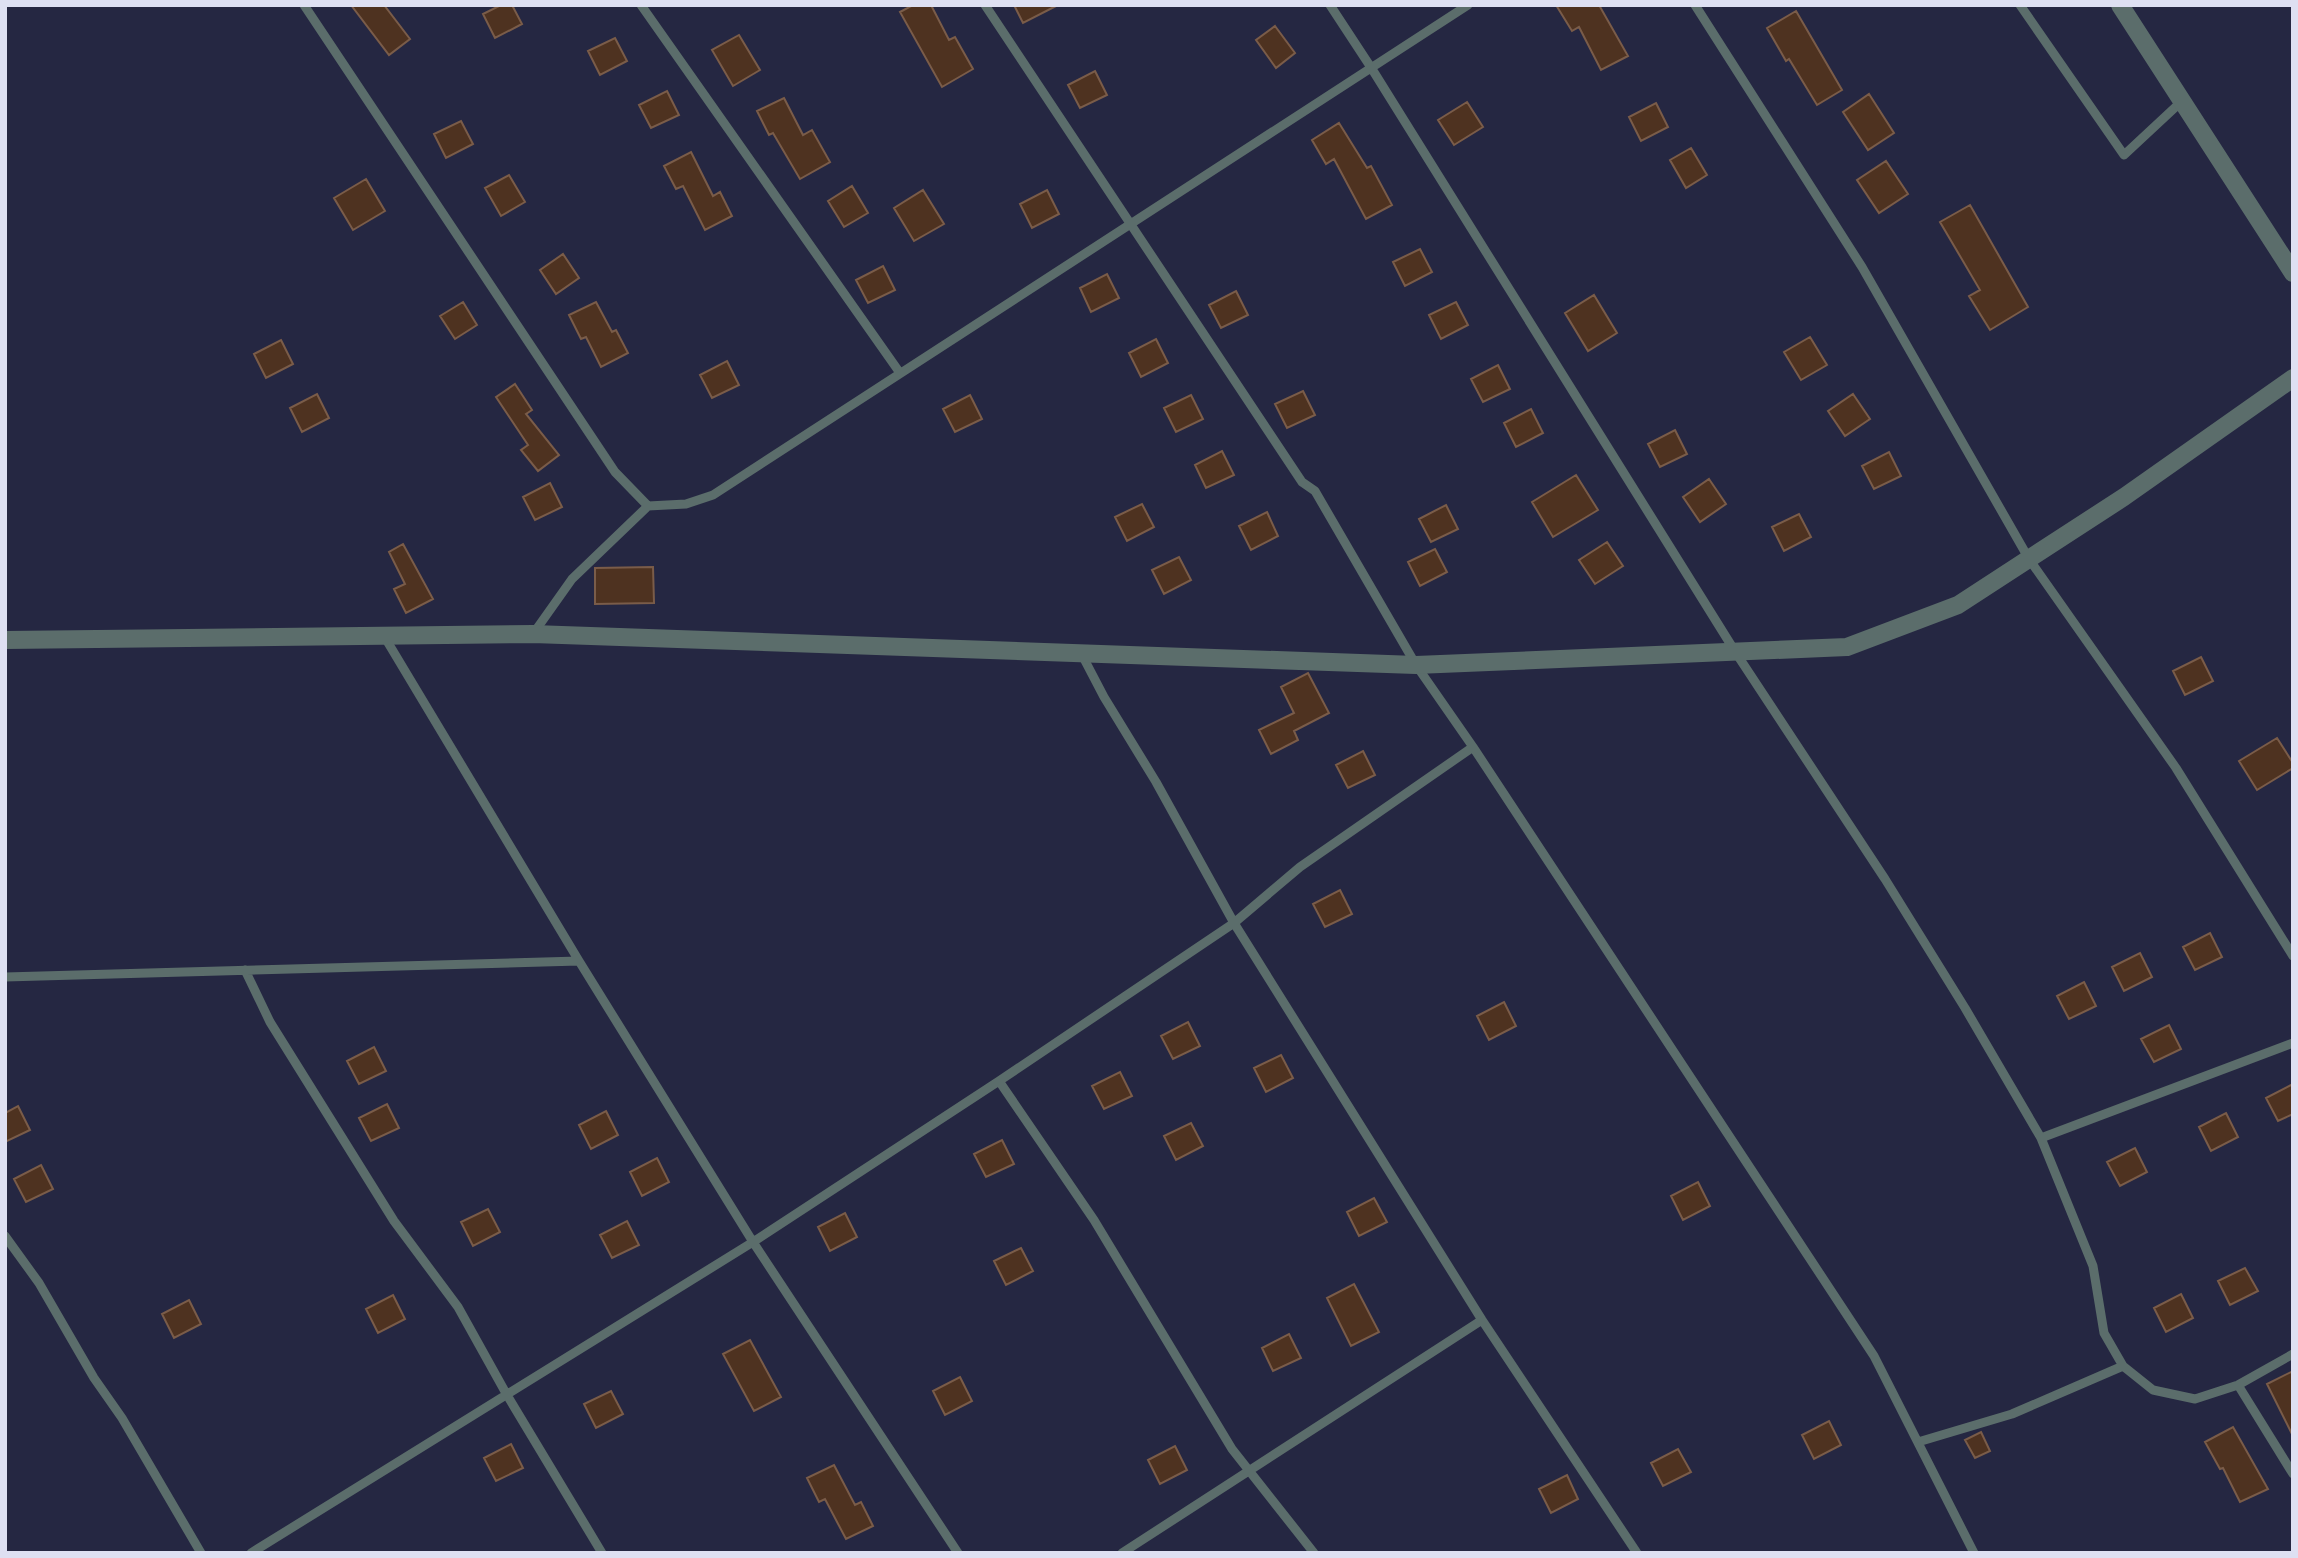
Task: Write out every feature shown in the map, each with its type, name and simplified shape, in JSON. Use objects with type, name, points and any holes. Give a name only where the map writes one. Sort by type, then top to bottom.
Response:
[{"type":"street","points":[[2120,5],[2293,273]]},
{"type":"street","points":[[5,640],[533,634],[1416,665],[1847,647],[1958,605],[2124,497],[2293,378]]},
{"type":"lane","points":[[304,5],[615,472],[648,506]]},
{"type":"lane","points":[[641,5],[900,373]]},
{"type":"lane","points":[[985,5],[1302,482],[1315,491],[1416,665],[1473,747],[1874,1356],[1974,1553]]},
{"type":"lane","points":[[1330,5],[1736,653],[1885,879],[2041,1138],[2093,1266],[2104,1332],[2123,1366],[2153,1390],[2195,1399],[2238,1385],[2293,1354]]},
{"type":"lane","points":[[533,634],[572,579],[648,506],[686,504],[713,495],[1468,5]]},
{"type":"lane","points":[[1695,5],[1862,267],[2029,559],[2176,768],[2293,956]]},
{"type":"lane","points":[[2020,5],[2124,155],[2182,101]]},
{"type":"lane","points":[[384,636],[579,961],[753,1242],[958,1553]]},
{"type":"lane","points":[[1081,652],[1234,923],[1482,1320],[1637,1553]]},
{"type":"lane","points":[[251,1553],[753,1242],[999,1081],[1234,923],[1300,867],[1473,747]]},
{"type":"lane","points":[[5,977],[579,961]]},
{"type":"lane","points":[[245,970],[270,1022],[394,1221],[458,1307],[507,1395],[602,1553]]},
{"type":"lane","points":[[2041,1138],[2293,1043]]},
{"type":"lane","points":[[999,1081],[1094,1220],[1232,1449],[1314,1553]]},
{"type":"lane","points":[[5,1236],[39,1283],[201,1553]]},
{"type":"lane","points":[[1122,1553],[1482,1320]]},
{"type":"lane","points":[[1918,1443],[2011,1414],[2123,1366]]},
{"type":"lane","points":[[2238,1385],[2293,1474]]},
{"type":"building","points":[[351,5],[384,5],[410,39],[389,55]]},
{"type":"building","points":[[501,5],[512,5],[522,24],[495,38],[483,14]]},
{"type":"building","points":[[913,5],[931,5],[949,40],[955,37],[973,69],[942,87],[900,12]]},
{"type":"building","points":[[1014,5],[1058,5],[1023,23]]},
{"type":"building","points":[[1556,5],[1599,5],[1628,56],[1601,70],[1579,27],[1572,31]]},
{"type":"building","points":[[1796,11],[1842,90],[1817,105],[1767,28]]},
{"type":"building","points":[[1275,26],[1295,53],[1276,68],[1256,40]]},
{"type":"building","points":[[739,35],[760,70],[733,86],[712,50]]},
{"type":"building","points":[[615,38],[627,61],[600,75],[588,51]]},
{"type":"building","points":[[1095,71],[1107,95],[1080,108],[1068,85]]},
{"type":"building","points":[[667,91],[679,115],[651,128],[639,105]]},
{"type":"building","points":[[1869,94],[1894,133],[1868,150],[1843,112]]},
{"type":"building","points":[[784,98],[803,135],[812,130],[830,162],[800,179],[773,133],[769,135],[757,111]]},
{"type":"building","points":[[1467,102],[1483,127],[1454,145],[1438,120]]},
{"type":"building","points":[[1656,103],[1668,127],[1641,141],[1629,117]]},
{"type":"building","points":[[461,121],[473,144],[446,158],[434,134]]},
{"type":"building","points":[[1339,123],[1367,168],[1371,166],[1392,205],[1366,219],[1334,159],[1326,164],[1312,140]]},
{"type":"building","points":[[1691,148],[1707,175],[1686,188],[1670,160]]},
{"type":"building","points":[[691,152],[713,196],[720,192],[732,216],[705,230],[683,186],[676,189],[664,166]]},
{"type":"building","points":[[1886,161],[1908,194],[1879,213],[1857,180]]},
{"type":"building","points":[[509,175],[525,202],[501,216],[485,188]]},
{"type":"building","points":[[366,179],[385,211],[353,230],[334,198]]},
{"type":"building","points":[[852,186],[868,213],[844,227],[828,201]]},
{"type":"building","points":[[923,190],[944,224],[914,241],[894,208]]},
{"type":"building","points":[[1047,190],[1059,214],[1032,228],[1020,204]]},
{"type":"building","points":[[1970,205],[2028,307],[1990,330],[1969,296],[1980,290],[1940,222]]},
{"type":"building","points":[[1420,249],[1432,272],[1405,286],[1393,262]]},
{"type":"building","points":[[563,254],[579,278],[556,294],[540,270]]},
{"type":"building","points":[[883,266],[895,290],[868,303],[856,280]]},
{"type":"building","points":[[1107,274],[1119,298],[1091,312],[1080,288]]},
{"type":"building","points":[[1236,291],[1248,315],[1221,328],[1209,305]]},
{"type":"building","points":[[1594,295],[1617,333],[1588,351],[1565,313]]},
{"type":"building","points":[[463,302],[477,325],[455,339],[440,316]]},
{"type":"building","points":[[596,302],[612,332],[616,330],[628,353],[601,367],[586,337],[581,339],[569,315]]},
{"type":"building","points":[[1456,302],[1468,325],[1441,339],[1429,315]]},
{"type":"building","points":[[1810,337],[1827,365],[1801,380],[1784,352]]},
{"type":"building","points":[[1156,339],[1168,363],[1141,377],[1129,353]]},
{"type":"building","points":[[281,340],[293,364],[266,378],[254,354]]},
{"type":"building","points":[[727,361],[739,385],[712,398],[700,375]]},
{"type":"building","points":[[1498,365],[1510,389],[1483,402],[1471,379]]},
{"type":"building","points":[[515,384],[532,410],[526,414],[559,455],[538,471],[521,450],[528,445],[496,397]]},
{"type":"building","points":[[1303,391],[1315,415],[1287,428],[1275,404]]},
{"type":"building","points":[[317,394],[329,418],[302,432],[290,408]]},
{"type":"building","points":[[1853,394],[1870,419],[1845,436],[1828,411]]},
{"type":"building","points":[[970,395],[982,419],[955,432],[943,409]]},
{"type":"building","points":[[1191,395],[1203,419],[1176,432],[1164,408]]},
{"type":"building","points":[[1531,409],[1543,433],[1516,447],[1504,423]]},
{"type":"building","points":[[1675,430],[1687,454],[1660,467],[1648,444]]},
{"type":"building","points":[[1222,451],[1234,475],[1206,488],[1195,465]]},
{"type":"building","points":[[1889,452],[1901,476],[1874,489],[1862,466]]},
{"type":"building","points":[[1576,475],[1598,510],[1553,537],[1532,502]]},
{"type":"building","points":[[1709,479],[1726,504],[1700,522],[1683,497]]},
{"type":"building","points":[[550,483],[562,507],[535,520],[523,497]]},
{"type":"building","points":[[1142,504],[1154,527],[1127,541],[1115,517]]},
{"type":"building","points":[[1446,505],[1458,529],[1431,542],[1419,519]]},
{"type":"building","points":[[1267,512],[1278,536],[1251,550],[1239,526]]},
{"type":"building","points":[[1799,514],[1811,537],[1784,551],[1772,527]]},
{"type":"building","points":[[1607,542],[1623,566],[1595,584],[1579,560]]},
{"type":"building","points":[[403,544],[433,599],[406,613],[394,589],[405,584],[389,552]]},
{"type":"building","points":[[1435,549],[1447,572],[1420,586],[1408,562]]},
{"type":"building","points":[[1179,557],[1191,580],[1164,594],[1152,570]]},
{"type":"building","points":[[653,567],[654,603],[595,604],[595,568]]},
{"type":"building","points":[[2201,657],[2213,681],[2185,695],[2173,671]]},
{"type":"building","points":[[1308,673],[1329,713],[1294,731],[1298,740],[1271,754],[1259,730],[1294,713],[1281,687]]},
{"type":"building","points":[[2277,738],[2293,763],[2293,768],[2257,790],[2239,761]]},
{"type":"building","points":[[1363,751],[1375,775],[1348,788],[1336,765]]},
{"type":"building","points":[[1340,890],[1352,914],[1325,927],[1313,904]]},
{"type":"building","points":[[2210,933],[2222,957],[2195,970],[2183,947]]},
{"type":"building","points":[[2140,953],[2152,977],[2124,991],[2112,967]]},
{"type":"building","points":[[2084,982],[2096,1006],[2069,1019],[2057,996]]},
{"type":"building","points":[[1504,1002],[1516,1026],[1489,1040],[1477,1016]]},
{"type":"building","points":[[1188,1022],[1200,1046],[1173,1059],[1161,1036]]},
{"type":"building","points":[[2169,1025],[2181,1049],[2154,1062],[2141,1039]]},
{"type":"building","points":[[374,1047],[386,1071],[359,1084],[347,1061]]},
{"type":"building","points":[[1281,1055],[1293,1078],[1266,1092],[1254,1068]]},
{"type":"building","points":[[1120,1072],[1132,1096],[1104,1109],[1092,1086]]},
{"type":"building","points":[[2293,1084],[2293,1114],[2278,1121],[2266,1098]]},
{"type":"building","points":[[387,1104],[399,1128],[371,1141],[359,1118]]},
{"type":"building","points":[[18,1106],[30,1130],[5,1142],[5,1113]]},
{"type":"building","points":[[606,1111],[618,1135],[591,1149],[579,1125]]},
{"type":"building","points":[[2226,1113],[2238,1137],[2211,1151],[2199,1127]]},
{"type":"building","points":[[1191,1123],[1203,1146],[1176,1160],[1164,1136]]},
{"type":"building","points":[[1002,1140],[1014,1164],[986,1177],[974,1154]]},
{"type":"building","points":[[2135,1148],[2147,1172],[2120,1186],[2107,1162]]},
{"type":"building","points":[[657,1158],[669,1182],[642,1196],[630,1172]]},
{"type":"building","points":[[41,1165],[53,1189],[26,1202],[14,1179]]},
{"type":"building","points":[[1698,1182],[1710,1206],[1683,1220],[1671,1196]]},
{"type":"building","points":[[1374,1198],[1387,1222],[1359,1236],[1347,1212]]},
{"type":"building","points":[[488,1209],[500,1232],[473,1246],[461,1222]]},
{"type":"building","points":[[845,1213],[857,1237],[830,1251],[818,1227]]},
{"type":"building","points":[[627,1221],[639,1245],[612,1258],[600,1235]]},
{"type":"building","points":[[1021,1248],[1033,1271],[1006,1285],[994,1261]]},
{"type":"building","points":[[2245,1268],[2258,1291],[2230,1305],[2218,1281]]},
{"type":"building","points":[[1354,1284],[1379,1332],[1351,1346],[1327,1298]]},
{"type":"building","points":[[2181,1294],[2193,1318],[2166,1332],[2154,1308]]},
{"type":"building","points":[[393,1295],[405,1319],[378,1333],[366,1309]]},
{"type":"building","points":[[189,1300],[201,1324],[174,1338],[162,1314]]},
{"type":"building","points":[[1289,1334],[1301,1358],[1273,1371],[1262,1348]]},
{"type":"building","points":[[750,1340],[781,1397],[754,1411],[723,1354]]},
{"type":"building","points":[[2293,1371],[2293,1436],[2267,1384]]},
{"type":"building","points":[[960,1377],[972,1401],[945,1415],[933,1391]]},
{"type":"building","points":[[611,1391],[623,1414],[596,1428],[584,1404]]},
{"type":"building","points":[[1829,1421],[1841,1445],[1814,1459],[1802,1435]]},
{"type":"building","points":[[2233,1427],[2268,1489],[2240,1502],[2223,1468],[2220,1469],[2205,1442]]},
{"type":"building","points":[[1981,1432],[1990,1451],[1975,1458],[1965,1440]]},
{"type":"building","points":[[511,1444],[523,1468],[496,1481],[484,1458]]},
{"type":"building","points":[[1175,1446],[1187,1470],[1160,1484],[1148,1460]]},
{"type":"building","points":[[1678,1449],[1691,1472],[1663,1486],[1651,1463]]},
{"type":"building","points":[[834,1465],[855,1505],[861,1502],[873,1526],[846,1539],[825,1499],[819,1502],[807,1478]]},
{"type":"building","points":[[1567,1475],[1578,1499],[1551,1513],[1539,1489]]}]
